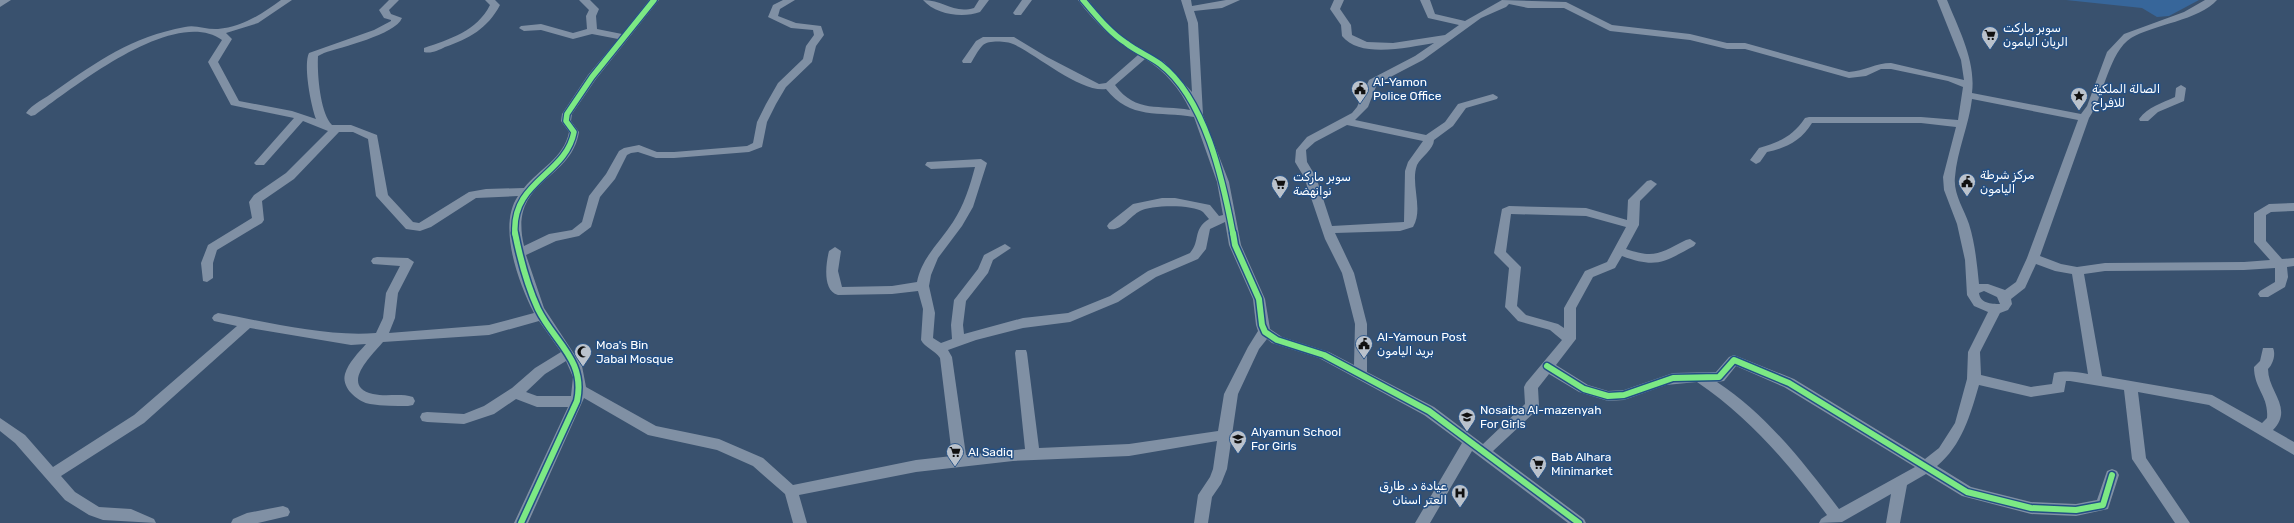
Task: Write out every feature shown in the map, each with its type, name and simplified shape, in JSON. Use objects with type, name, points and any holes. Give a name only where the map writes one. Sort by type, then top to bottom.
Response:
[{"type":"street","points":[[0,4],[6,0]]},
{"type":"street","points":[[31,113],[94,68],[129,48],[180,29],[217,32],[237,28],[259,20],[287,0]]},
{"type":"street","points":[[325,125],[317,100],[312,73],[313,56],[320,51],[377,32],[395,23],[397,18],[387,16],[384,10],[394,0]]},
{"type":"street","points":[[428,50],[483,26],[492,14],[495,5],[490,0]]},
{"type":"street","points":[[584,0],[594,9],[591,16],[592,31]]},
{"type":"street","points":[[521,523],[579,396],[579,373],[568,354],[541,316],[519,253],[514,218],[519,204],[526,192],[572,144],[574,132],[566,121],[567,114],[624,37],[654,0]]},
{"type":"street","points":[[519,253],[553,237],[574,233],[582,228],[586,224],[595,196],[611,176],[623,153],[628,150],[639,148],[656,155],[674,155],[749,149],[758,145],[762,122],[771,104],[782,85],[808,60],[811,46],[819,35],[815,27],[794,26],[782,19],[773,17],[776,7],[790,0]]},
{"type":"street","points":[[928,0],[951,12],[961,14],[977,10],[984,0]]},
{"type":"street","points":[[1018,13],[1027,0]]},
{"type":"street","points":[[1083,0],[1097,18],[1113,33],[1164,68],[1186,91],[1198,115],[1223,182],[1235,245],[1259,299],[1262,325],[1266,332],[1277,340],[1324,355],[1429,411],[1485,451],[1579,523]]},
{"type":"street","points":[[1198,115],[1193,23],[1188,5],[1222,5],[1235,0]]},
{"type":"street","points":[[1338,0],[1335,9],[1346,25],[1347,36],[1360,45],[1409,44],[1447,38]]},
{"type":"street","points":[[1425,0],[1431,16],[1466,24]]},
{"type":"street","points":[[1360,374],[1360,324],[1348,273],[1328,230],[1310,177],[1301,162],[1300,154],[1303,146],[1309,141],[1347,122],[1363,106],[1373,82],[1419,58],[1466,24],[1507,0],[1528,5],[1566,5],[1610,28],[1690,37],[1727,46],[1745,46],[1849,75],[1862,74],[1879,66],[1891,66],[1951,79],[1968,91],[2084,118]]},
{"type":"street","points":[[1942,0],[1966,60],[1968,91],[1949,180],[1954,201],[1963,224],[1971,260],[1973,297],[1980,304],[1996,309],[2004,307],[2006,304],[2004,297],[1990,288],[1979,287],[1973,290]]},
{"type":"street","points":[[2004,297],[2021,285],[2033,258],[2084,118],[2092,106],[2112,52],[2127,36],[2187,14],[2212,0]]},
{"type":"street","points":[[524,28],[541,27],[574,36],[592,31],[624,37]]},
{"type":"street","points":[[217,32],[226,36],[227,41],[213,62],[235,103],[301,117],[330,128],[351,129],[373,137],[382,196],[410,226],[420,227],[428,224],[473,195],[486,193],[526,192]]},
{"type":"street","points":[[967,61],[979,43],[986,39],[1014,40],[1043,59],[1098,87],[1109,85],[1145,54]]},
{"type":"street","points":[[1109,85],[1116,97],[1125,104],[1139,109],[1186,112],[1198,115]]},
{"type":"street","points":[[2144,119],[2154,110],[2180,99],[2181,88]]},
{"type":"street","points":[[1328,230],[1372,226],[1400,227],[1410,224],[1412,213],[1410,185],[1412,166],[1428,142],[1428,139],[1448,124],[1462,106],[1493,97]]},
{"type":"street","points":[[260,163],[301,117]]},
{"type":"street","points":[[1756,160],[1763,150],[1783,145],[1804,128],[1809,120],[1921,120],[1962,124]]},
{"type":"street","points":[[1347,122],[1428,139]]},
{"type":"street","points":[[207,278],[207,263],[212,248],[258,220],[254,202],[290,176],[337,128]]},
{"type":"street","points":[[931,165],[980,163],[976,186],[968,205],[953,231],[940,245],[929,261],[923,286],[929,309],[927,340],[940,348],[946,357],[960,461]]},
{"type":"street","points":[[1485,451],[1532,406],[1531,387],[1570,338],[1570,308],[1573,302],[1589,274],[1611,265],[1633,224],[1634,200],[1651,184]]},
{"type":"street","points":[[1113,226],[1137,207],[1162,202],[1175,202],[1206,208],[1216,220]]},
{"type":"street","points":[[2264,294],[2281,284],[2284,274],[2280,263],[2260,242],[2260,213],[2270,208],[2294,207]]},
{"type":"street","points":[[1570,338],[1554,327],[1522,318],[1512,311],[1511,307],[1515,267],[1500,253],[1506,212],[1509,210],[1586,212],[1633,224]]},
{"type":"street","points":[[940,348],[959,341],[1023,323],[1070,317],[1114,299],[1152,274],[1194,256],[1200,249],[1204,227],[1216,220],[1230,217]]},
{"type":"street","points":[[1618,250],[1638,257],[1658,258],[1690,243]]},
{"type":"street","points":[[959,341],[958,325],[960,300],[984,270],[988,258],[1004,248]]},
{"type":"street","points":[[835,250],[831,265],[833,282],[838,291],[892,290],[923,286]]},
{"type":"street","points":[[2033,258],[2059,268],[2077,271],[2105,267],[2244,266],[2294,262]]},
{"type":"street","points":[[377,261],[408,262],[392,293],[389,318],[381,336],[361,358],[351,375],[352,384],[357,392],[370,399],[408,401]]},
{"type":"street","points":[[2077,271],[2096,381]]},
{"type":"street","points":[[1700,377],[1736,402],[1768,430],[1792,457],[1831,520],[1925,468],[1944,452],[1954,438],[1974,379],[1974,352],[1996,309]]},
{"type":"street","points":[[218,318],[249,322],[342,339],[489,330],[513,325],[541,316]]},
{"type":"street","points":[[51,476],[139,419],[249,322]]},
{"type":"street","points":[[1201,523],[1205,495],[1216,480],[1220,469],[1231,394],[1254,347],[1266,332]]},
{"type":"street","points":[[2264,430],[2274,420],[2275,406],[2261,378],[2261,367],[2266,363],[2268,351]]},
{"type":"street","points":[[1021,353],[1033,454]]},
{"type":"street","points":[[427,417],[464,419],[489,410],[517,392],[540,372],[568,354]]},
{"type":"street","points":[[1548,366],[1586,389],[1608,396],[1628,393],[1672,378],[1719,377],[1734,360],[1789,383],[1871,432],[1925,468],[1967,492],[2031,508],[2076,510],[2103,505],[2112,475]]},
{"type":"street","points":[[1974,379],[2031,392],[2059,388],[2059,377],[2064,376],[2130,385],[2212,400],[2294,449]]},
{"type":"street","points":[[2130,385],[2138,459],[2183,523]]},
{"type":"street","points":[[517,392],[522,398],[532,401],[579,396],[652,431],[719,445],[745,455],[769,471],[791,491],[800,523]]},
{"type":"street","points":[[0,423],[20,438],[51,476],[70,496],[94,511],[103,514],[131,515],[149,523]]},
{"type":"street","points":[[791,491],[916,466],[1033,454],[1129,450],[1209,436],[1224,436]]},
{"type":"street","points":[[1422,523],[1471,441]]},
{"type":"street","points":[[1893,523],[1900,482]]},
{"type":"street","points":[[238,523],[247,519],[283,512]]},
{"type":"shaded area","points":[[2066,0],[2199,0],[2169,16],[2157,17],[2142,8]]},
{"type":"cycle path","points":[[521,523],[577,401],[580,388],[576,366],[548,326],[534,298],[522,263],[515,232],[515,215],[521,200],[531,187],[555,165],[572,143],[574,132],[566,121],[567,114],[592,77],[654,0]]},
{"type":"cycle path","points":[[1083,0],[1107,28],[1125,43],[1160,64],[1186,91],[1198,115],[1223,182],[1235,245],[1259,299],[1262,325],[1265,332],[1277,340],[1324,355],[1429,411],[1579,523]]},
{"type":"cycle path","points":[[1547,366],[1584,389],[1600,395],[1616,396],[1624,395],[1657,382],[1673,378],[1719,377],[1734,360],[1789,383],[1967,492],[2031,508],[2076,510],[2103,505],[2112,475]]},
{"type":"place","name":"سوبر ماركت الريان اليامون","points":[[1990,50]]},
{"type":"place","name":"Al-Yamon Police Office","points":[[1360,104]]},
{"type":"place","name":"الصالة الملكية للافراح","points":[[2079,111]]},
{"type":"place","name":"مركز شرطة اليامون","points":[[1967,197]]},
{"type":"place","name":"سوبر ماركت نوانهضة","points":[[1280,199]]},
{"type":"place","name":"Al-Yamoun Post بريد اليامون","points":[[1364,359]]},
{"type":"place","name":"Moa's Bin Jabal Mosque","points":[[583,367]]},
{"type":"place","name":"Nosaiba Al-mazenyah For Girls","points":[[1467,432]]},
{"type":"place","name":"Alyamun School For Girls","points":[[1238,454]]},
{"type":"place","name":"Al Sadiq","points":[[955,467]]},
{"type":"place","name":"Bab Alhara Minimarket","points":[[1538,479]]},
{"type":"place","name":"عيادة د. طارق العتر اسنان","points":[[1460,508]]}]
